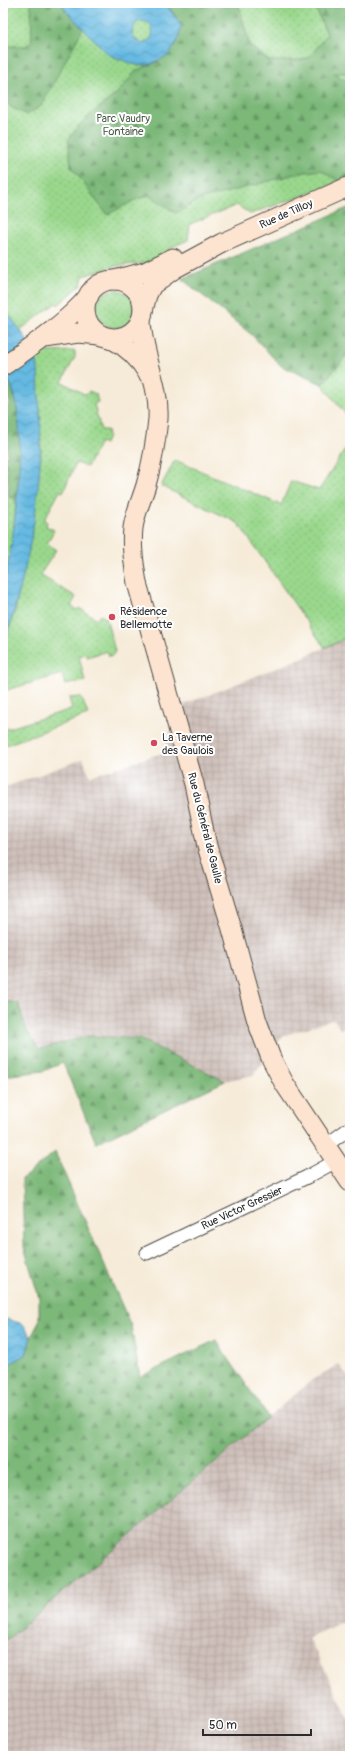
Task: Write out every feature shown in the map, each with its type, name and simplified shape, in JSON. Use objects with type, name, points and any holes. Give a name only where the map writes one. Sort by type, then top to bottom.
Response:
[{"type":"street","name":"Rue de Tilloy","points":[[142,316],[147,295],[154,282],[174,269],[222,243],[350,186]]},
{"type":"street","name":"Rue de Tilloy","points":[[115,280],[144,272],[176,257],[222,243]]},
{"type":"street","points":[[3,366],[36,343],[76,311],[98,286],[108,281],[115,280],[125,282],[134,288],[142,300],[142,316],[138,327],[129,334],[118,338],[89,332],[72,333],[36,343]]},
{"type":"street","points":[[88,296],[86,316],[92,328],[105,336]]},
{"type":"street","name":"Rue du Général de Gaulle","points":[[142,316],[142,338],[158,401],[157,427],[150,470],[136,516],[132,539],[137,583],[194,784],[207,846],[232,929],[257,1021],[277,1071],[350,1182]]},
{"type":"street","name":"Rue du Général de Gaulle","points":[[105,336],[122,344],[138,359],[154,382]]},
{"type":"street","name":"Rue Victor Gressier","points":[[147,1253],[307,1177],[331,1153],[350,1128]]},
{"type":"shaded area","points":[[350,636],[350,1026],[340,1029],[334,1019],[283,1036],[253,1075],[225,1081],[140,1039],[89,1036],[39,1049],[28,1028],[26,1028],[18,1003],[3,1001],[3,788],[83,759],[90,776],[162,753],[183,705],[299,659]]},
{"type":"shaded area","points":[[339,1364],[350,1380],[350,1618],[309,1638],[350,1721],[350,1756],[3,1756],[3,1643],[312,1380]]},
{"type":"green space","name":"Parc Vaudry Fontaine","points":[[3,3],[350,3],[350,176],[313,192],[250,214],[237,205],[190,224],[188,240],[174,246],[159,257],[146,263],[115,266],[83,276],[81,285],[58,305],[57,303],[52,306],[20,330],[3,307]]},
{"type":"green space","points":[[31,3],[61,3],[67,12],[83,28],[42,105],[27,115],[11,107],[3,96],[3,49],[6,46],[26,46],[32,41]]},
{"type":"green space","points":[[165,3],[238,3],[250,46],[269,61],[300,60],[310,57],[327,34],[313,3],[350,3],[350,73],[334,73],[350,83],[350,176],[339,181],[321,170],[299,173],[199,200],[176,213],[149,195],[135,200],[107,215],[71,166],[68,140],[80,124],[117,93],[137,70],[158,62],[177,18]]},
{"type":"green space","points":[[350,207],[350,352],[322,384],[281,366],[252,335],[182,279]]},
{"type":"green space","points":[[111,290],[119,290],[126,293],[131,298],[134,309],[131,320],[126,325],[119,328],[111,328],[104,325],[99,320],[96,313],[96,305],[99,298],[104,293]]},
{"type":"green space","points":[[75,351],[75,357],[62,382],[86,395],[89,391],[96,394],[98,402],[94,404],[101,430],[107,430],[108,437],[105,444],[100,442],[87,467],[76,463],[63,492],[60,491],[44,520],[47,522],[46,526],[54,530],[47,544],[56,550],[40,575],[76,597],[71,606],[77,610],[79,608],[97,619],[100,615],[106,618],[115,651],[113,655],[109,656],[107,651],[87,657],[86,654],[79,656],[85,681],[65,685],[62,674],[3,691],[3,646],[16,608],[41,456],[40,410],[35,356],[39,352]]},
{"type":"green space","points":[[350,352],[350,420],[322,384]]},
{"type":"green space","points":[[10,382],[18,411],[20,440],[16,500],[8,495],[8,481],[3,472],[3,458],[7,456],[7,446],[3,439],[3,410],[10,404],[3,387]]},
{"type":"green space","points":[[350,438],[350,636],[325,648],[238,523],[161,486],[175,460],[281,505],[291,481],[319,490],[346,448]]},
{"type":"green space","points":[[8,495],[16,500],[13,538],[3,589],[3,525],[6,525]]},
{"type":"green space","points":[[79,697],[83,701],[88,715],[3,746],[3,719],[6,729],[72,709],[69,698]]},
{"type":"green space","points":[[3,1001],[18,1003],[26,1028],[39,1049],[89,1036],[140,1039],[225,1081],[96,1143],[63,1063],[43,1071],[3,1076]]},
{"type":"green space","points":[[55,1152],[131,1326],[140,1377],[216,1340],[268,1417],[3,1643],[3,1366],[6,1366],[26,1355],[31,1337],[39,1322],[39,1298],[24,1247],[22,1179]]},
{"type":"water","points":[[61,3],[165,3],[181,25],[179,38],[169,55],[149,65],[136,65],[109,55],[67,12]],"holes":[[[144,21],[151,26],[153,32],[151,39],[142,44],[133,37],[132,31],[136,23]]]},
{"type":"water","points":[[3,307],[32,348],[37,360],[41,429],[38,492],[34,523],[21,585],[3,646],[3,588],[14,524],[20,453],[16,404],[11,386],[3,373],[3,327],[10,337],[11,336],[3,324]]},
{"type":"water","points":[[3,1318],[23,1324],[31,1337],[26,1355],[6,1366],[3,1366]]},
{"type":"place","name":"Résidence Bellemotte","points":[[112,617]]},
{"type":"place","name":"La Taverne des Gaulois","points":[[154,743]]}]
